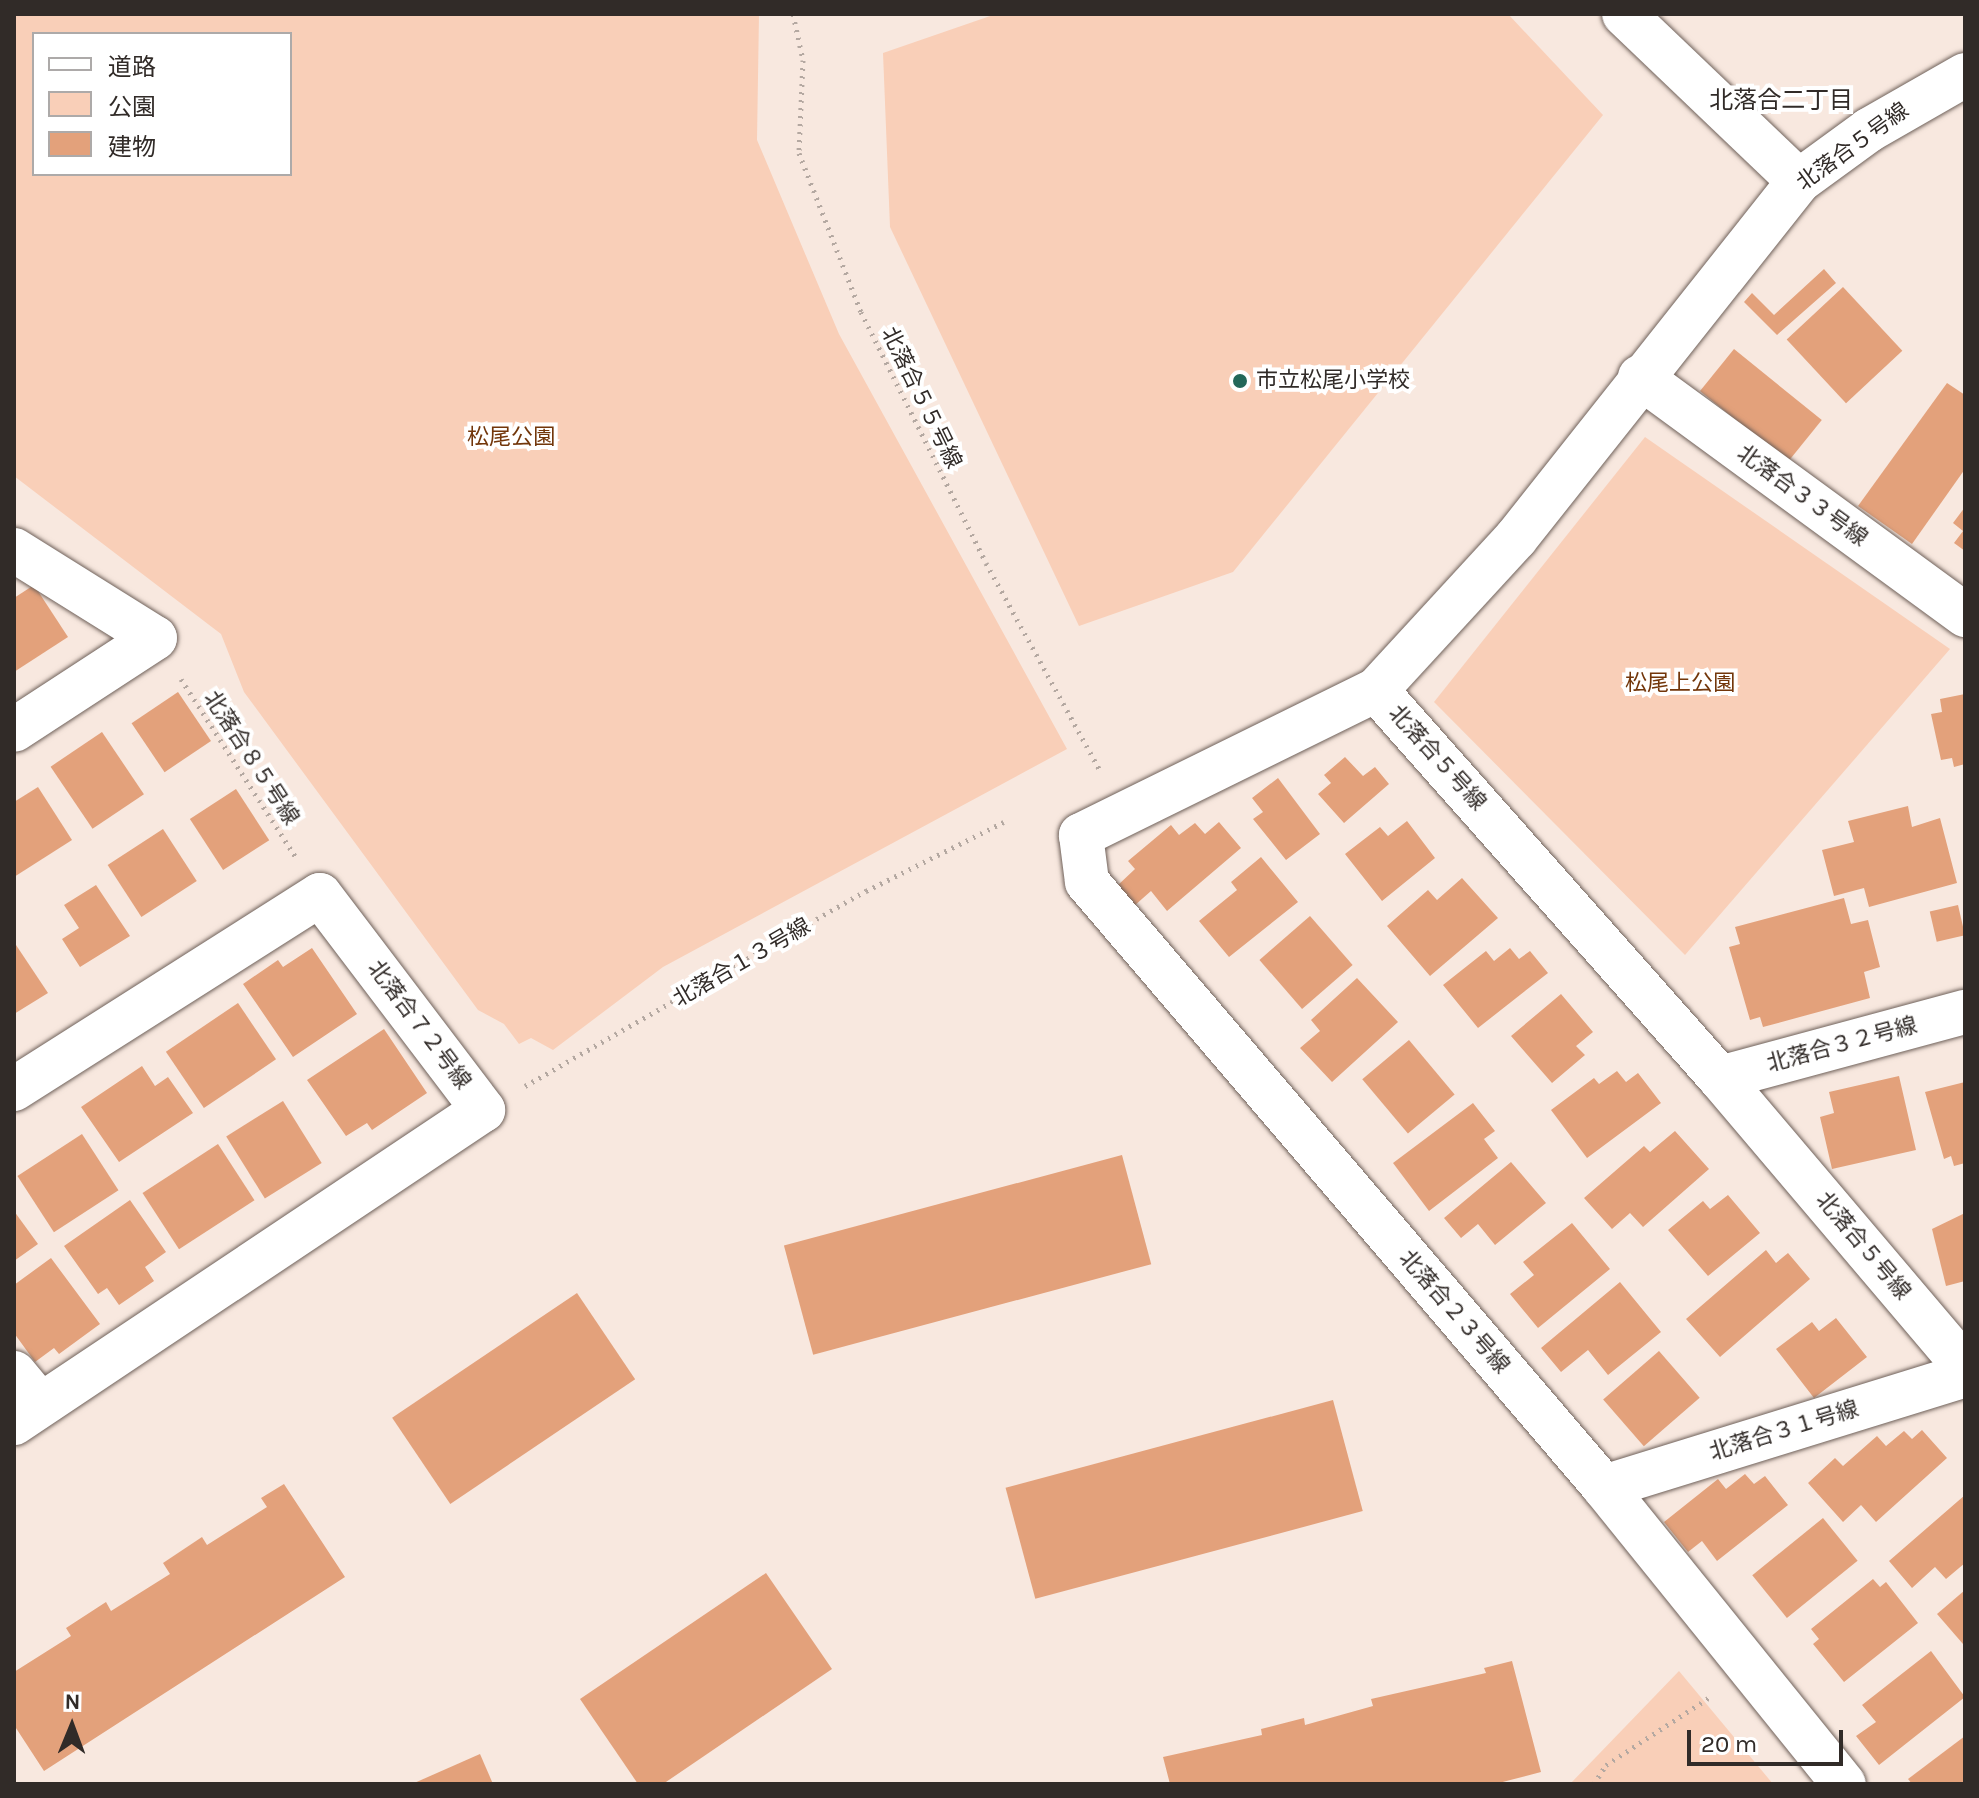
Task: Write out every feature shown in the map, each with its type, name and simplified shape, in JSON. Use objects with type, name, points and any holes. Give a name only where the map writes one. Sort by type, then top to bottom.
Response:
[{"type":"street","points":[[1624,14],[1799,181]]},
{"type":"street","name":"北落合５号線","points":[[1965,75],[1869,130],[1799,181],[1640,377],[1516,538],[1376,690],[1720,1078],[1965,1367]]},
{"type":"street","name":"北落合３３号線","points":[[1640,377],[1965,615]]},
{"type":"street","points":[[14,550],[155,638],[14,730]]},
{"type":"street","name":"北落合２３号線","points":[[1376,690],[1081,835],[1087,882],[1604,1487],[1844,1784]]},
{"type":"street","points":[[14,1089],[320,895]]},
{"type":"street","name":"北落合７２号線","points":[[23,1400],[483,1110],[320,895]]},
{"type":"street","name":"北落合３２号線","points":[[1720,1078],[1965,1012]]},
{"type":"street","name":"北落合３１号線","points":[[1604,1487],[1965,1375]]},
{"type":"path","name":"北落合５５号線","points":[[793,14],[803,60],[799,153],[861,312],[986,563],[1101,772]]},
{"type":"path","name":"北落合８５号線","points":[[155,638],[320,895]]},
{"type":"path","name":"北落合１３号線","points":[[483,1110],[866,891],[1004,822]]},
{"type":"path","points":[[1594,1784],[1606,1765],[1750,1671]]},
{"type":"green space","name":"松尾公園","points":[[14,14],[759,14],[757,140],[839,334],[1067,749],[663,967],[553,1050],[531,1038],[519,1044],[504,1024],[478,1010],[244,692],[221,634],[14,476]]},
{"type":"green space","name":"市立松尾小学校","points":[[996,14],[1508,14],[1603,115],[1233,572],[1079,626],[890,227],[883,53]]},
{"type":"green space","name":"松尾上公園","points":[[1645,437],[1950,649],[1685,955],[1434,702]]},
{"type":"green space","points":[[1679,1671],[1773,1784],[1570,1784]]},
{"type":"building","points":[[1824,269],[1836,283],[1777,335],[1744,302],[1752,293],[1774,315]]},
{"type":"building","points":[[1843,287],[1902,351],[1846,403],[1787,340]]},
{"type":"building","points":[[1734,349],[1822,420],[1788,462],[1700,391]]},
{"type":"building","points":[[1947,383],[1965,395],[1965,469],[1912,544],[1858,506]]},
{"type":"building","points":[[1965,507],[1965,551],[1954,543],[1963,531],[1953,523]]},
{"type":"building","points":[[34,585],[68,637],[14,672],[14,598]]},
{"type":"building","points":[[178,692],[211,741],[165,772],[132,723]]},
{"type":"building","points":[[1965,694],[1965,764],[1954,767],[1952,758],[1941,760],[1931,714],[1942,712],[1940,699]]},
{"type":"building","points":[[102,732],[144,794],[93,829],[51,767]]},
{"type":"building","points":[[1345,757],[1363,776],[1375,767],[1389,784],[1344,823],[1318,794],[1331,783],[1324,775]]},
{"type":"building","points":[[1278,778],[1320,834],[1286,860],[1253,819],[1263,812],[1252,798]]},
{"type":"building","points":[[38,787],[72,840],[14,877],[14,802]]},
{"type":"building","points":[[236,789],[269,840],[223,870],[190,819]]},
{"type":"building","points":[[1908,806],[1912,827],[1940,818],[1957,883],[1869,907],[1864,888],[1834,896],[1822,850],[1854,842],[1848,821]]},
{"type":"building","points":[[1407,821],[1435,858],[1382,901],[1345,854],[1380,827],[1388,836]]},
{"type":"building","points":[[1219,822],[1241,848],[1167,911],[1151,891],[1134,906],[1117,886],[1135,869],[1128,861],[1171,825],[1179,835],[1195,823],[1205,834]]},
{"type":"building","points":[[163,829],[197,881],[141,917],[108,865]]},
{"type":"building","points":[[1261,857],[1298,902],[1229,957],[1199,921],[1237,890],[1231,882]]},
{"type":"building","points":[[1462,878],[1498,918],[1430,976],[1387,926],[1428,890],[1437,900]]},
{"type":"building","points":[[96,885],[130,936],[80,967],[62,939],[79,928],[64,905]]},
{"type":"building","points":[[1844,898],[1851,924],[1868,920],[1880,967],[1864,972],[1870,998],[1763,1027],[1760,1017],[1750,1020],[1729,947],[1740,944],[1735,927]]},
{"type":"building","points":[[1958,905],[1965,935],[1937,942],[1930,912]]},
{"type":"building","points":[[1310,916],[1353,965],[1302,1009],[1259,960]]},
{"type":"building","points":[[14,942],[48,993],[14,1014]]},
{"type":"building","points":[[312,948],[357,1014],[293,1057],[243,984],[278,960],[283,967]]},
{"type":"building","points":[[1510,948],[1519,959],[1530,951],[1548,973],[1478,1028],[1443,985],[1486,951],[1494,961]]},
{"type":"building","points":[[1357,978],[1398,1022],[1332,1082],[1300,1048],[1320,1031],[1311,1020]]},
{"type":"building","points":[[1561,994],[1593,1032],[1576,1046],[1585,1055],[1552,1083],[1511,1036]]},
{"type":"building","points":[[238,1003],[276,1059],[204,1108],[166,1052]]},
{"type":"building","points":[[384,1029],[427,1093],[372,1130],[367,1123],[346,1136],[307,1080]]},
{"type":"building","points":[[1409,1040],[1455,1094],[1408,1134],[1362,1079]]},
{"type":"building","points":[[142,1066],[155,1086],[168,1077],[193,1113],[119,1162],[81,1107]]},
{"type":"building","points":[[1617,1071],[1626,1082],[1638,1073],[1661,1103],[1587,1158],[1551,1110],[1594,1078],[1599,1084]]},
{"type":"building","points":[[1899,1076],[1916,1150],[1832,1169],[1820,1117],[1834,1113],[1829,1092]]},
{"type":"building","points":[[1965,1082],[1965,1163],[1954,1166],[1951,1156],[1944,1159],[1925,1092]]},
{"type":"building","points":[[283,1101],[322,1163],[265,1198],[226,1137]]},
{"type":"building","points":[[1473,1103],[1495,1131],[1484,1139],[1498,1158],[1429,1211],[1393,1163]]},
{"type":"building","points":[[1675,1131],[1709,1169],[1643,1227],[1630,1213],[1612,1229],[1584,1198],[1644,1146],[1650,1152]]},
{"type":"building","points":[[82,1134],[118,1190],[54,1232],[17,1176]]},
{"type":"building","points":[[218,1144],[254,1200],[179,1249],[143,1193]]},
{"type":"building","points":[[1122,1155],[1151,1264],[813,1355],[784,1246]]},
{"type":"building","points":[[1511,1162],[1546,1203],[1495,1245],[1478,1224],[1461,1238],[1444,1218]]},
{"type":"building","points":[[1728,1195],[1760,1233],[1708,1276],[1668,1230],[1703,1201],[1710,1209]]},
{"type":"building","points":[[130,1200],[166,1252],[145,1267],[154,1281],[119,1305],[107,1288],[98,1294],[64,1246]]},
{"type":"building","points":[[14,1211],[38,1244],[14,1261]]},
{"type":"building","points":[[1965,1213],[1965,1281],[1946,1286],[1932,1229]]},
{"type":"building","points":[[1572,1223],[1610,1269],[1538,1328],[1510,1294],[1534,1275],[1523,1262]]},
{"type":"building","points":[[1766,1250],[1776,1263],[1788,1253],[1810,1279],[1720,1357],[1686,1319]]},
{"type":"building","points":[[51,1258],[100,1324],[59,1354],[54,1348],[35,1362],[14,1333],[14,1285]]},
{"type":"building","points":[[1620,1282],[1661,1332],[1608,1375],[1588,1350],[1561,1372],[1541,1348]]},
{"type":"building","points":[[577,1293],[635,1379],[450,1504],[392,1418]]},
{"type":"building","points":[[1836,1318],[1867,1357],[1814,1398],[1776,1349],[1812,1322],[1819,1331]]},
{"type":"building","points":[[1659,1351],[1700,1398],[1644,1446],[1603,1400]]},
{"type":"building","points":[[1333,1400],[1363,1511],[1035,1599],[1006,1488]]},
{"type":"building","points":[[1922,1430],[1947,1458],[1876,1522],[1861,1505],[1843,1522],[1808,1483],[1835,1458],[1843,1466],[1877,1436],[1886,1446],[1904,1431],[1912,1439]]},
{"type":"building","points":[[1745,1474],[1754,1484],[1765,1476],[1788,1505],[1717,1561],[1702,1541],[1688,1552],[1664,1522],[1718,1479],[1726,1489]]},
{"type":"building","points":[[284,1484],[345,1577],[44,1771],[14,1725],[14,1672],[71,1636],[66,1628],[106,1602],[111,1611],[170,1574],[163,1563],[202,1537],[207,1545],[267,1507],[261,1498]]},
{"type":"building","points":[[1965,1495],[1965,1563],[1946,1579],[1935,1567],[1912,1588],[1889,1561]]},
{"type":"building","points":[[1823,1518],[1858,1561],[1787,1618],[1752,1575]]},
{"type":"building","points":[[766,1573],[832,1669],[663,1784],[638,1784],[580,1699]]},
{"type":"building","points":[[1873,1579],[1880,1587],[1886,1582],[1918,1623],[1844,1682],[1813,1644],[1819,1639],[1811,1629]]},
{"type":"building","points":[[1965,1590],[1965,1643],[1963,1644],[1937,1614]]},
{"type":"building","points":[[1931,1651],[1965,1697],[1879,1765],[1856,1736],[1876,1722],[1862,1705]]},
{"type":"building","points":[[1512,1661],[1541,1772],[1495,1784],[1170,1784],[1163,1757],[1262,1735],[1261,1729],[1304,1718],[1305,1725],[1373,1706],[1371,1699],[1486,1673],[1484,1668]]},
{"type":"building","points":[[1965,1736],[1965,1784],[1912,1784],[1908,1779]]},
{"type":"building","points":[[480,1754],[493,1784],[412,1784]]},
{"type":"place","name":"市立松尾小学校","points":[[1240,381]]},
{"type":"district","name":"北落合二丁目","points":[[1781,101]]}]
